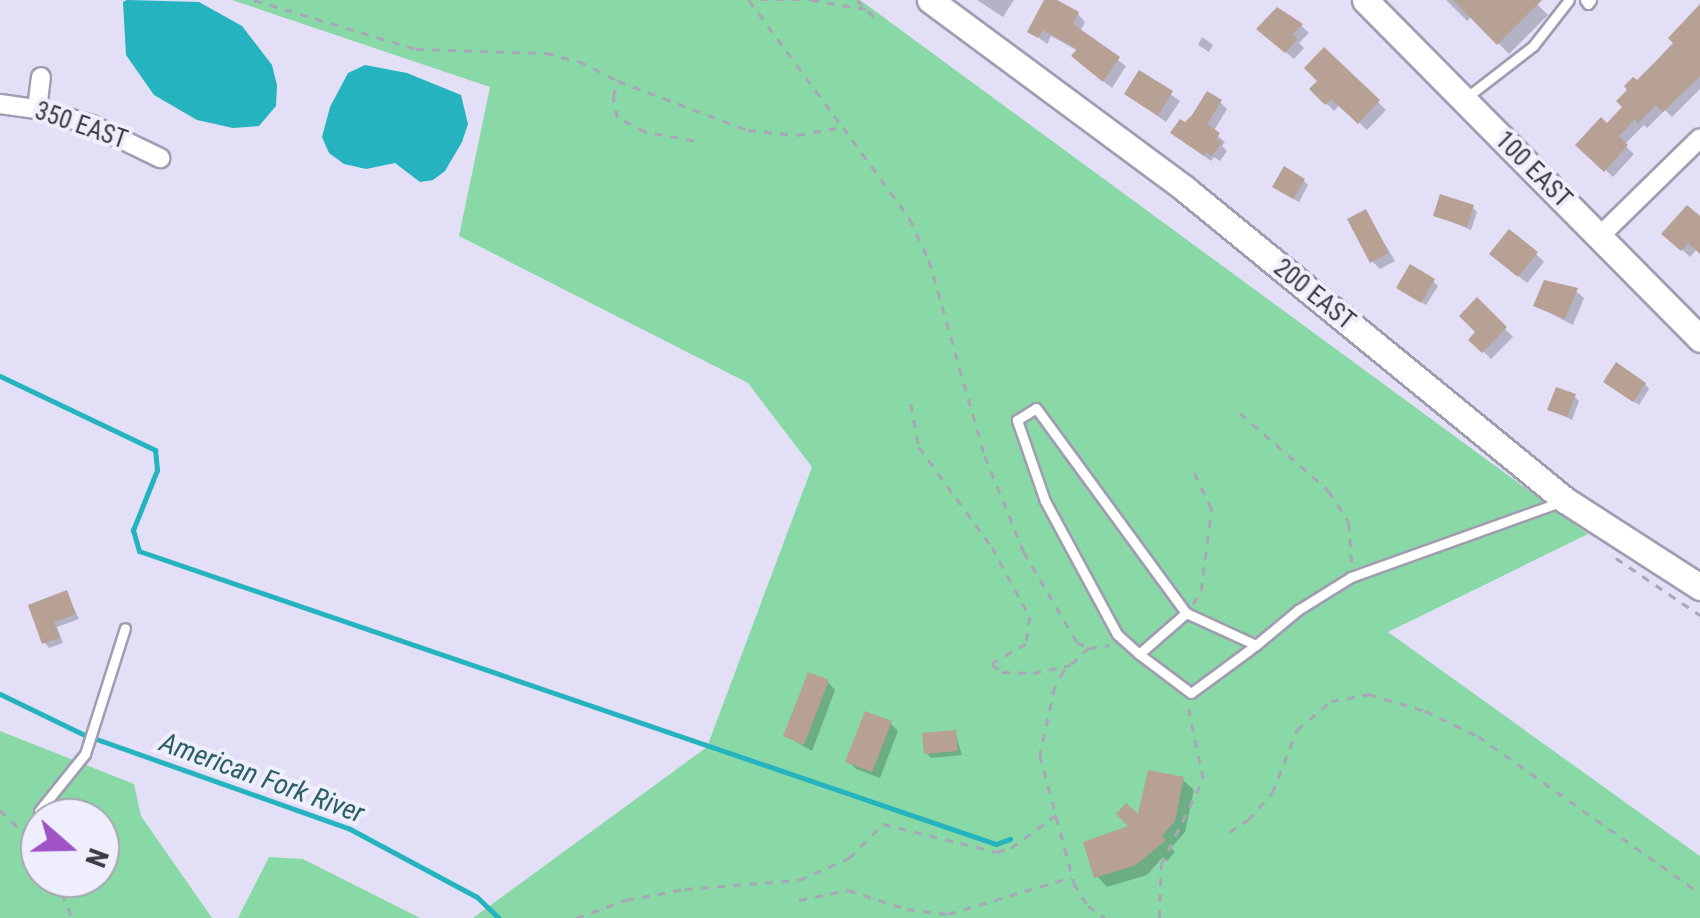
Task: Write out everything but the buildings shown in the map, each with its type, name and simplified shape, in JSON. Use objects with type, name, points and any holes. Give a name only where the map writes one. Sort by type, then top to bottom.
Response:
[{"type":"street","name":"200 EAST","points":[[930,0],[1185,189],[1565,500],[1700,587]]},
{"type":"street","name":"100 EAST","points":[[1365,0],[1700,339]]},
{"type":"street","points":[[37,109],[41,77]]},
{"type":"street","name":"350 EAST","points":[[0,104],[37,109],[114,134],[160,158]]},
{"type":"street","points":[[1600,238],[1700,138]]},
{"type":"lane","points":[[1464,100],[1532,46],[1569,0]]},
{"type":"lane","points":[[1256,644],[1186,612],[1036,408],[1017,420],[1045,501],[1117,634],[1191,692],[1256,644],[1298,610],[1351,577],[1565,500]]},
{"type":"lane","points":[[1139,654],[1186,612]]},
{"type":"lane","points":[[49,798],[85,754],[125,628]]},
{"type":"path","points":[[254,0],[416,49],[546,53],[579,61],[618,80],[760,132],[798,136],[843,127]]},
{"type":"path","points":[[750,1],[811,0],[866,9]]},
{"type":"path","points":[[856,0],[874,16]]},
{"type":"path","points":[[750,1],[910,219],[938,287],[1009,524],[1066,626],[1088,648]]},
{"type":"path","points":[[618,80],[612,97],[617,118],[646,132],[694,141]]},
{"type":"path","points":[[911,404],[919,448],[992,547],[1030,617],[1026,644],[992,664],[1002,672],[1033,673],[1071,664]]},
{"type":"path","points":[[1240,414],[1339,504],[1349,523],[1351,577]]},
{"type":"path","points":[[1186,612],[1202,592],[1211,508],[1194,473]]},
{"type":"path","points":[[1608,552],[1700,615]]},
{"type":"path","points":[[1105,918],[1088,906],[1073,877],[1045,782],[1042,734],[1054,687],[1088,648],[1112,644],[1139,654]]},
{"type":"path","points":[[1158,918],[1161,865],[1203,778],[1188,712],[1191,692]]},
{"type":"path","points":[[1229,832],[1248,820],[1272,792],[1297,730],[1331,700],[1369,694],[1468,729],[1700,894]]},
{"type":"path","points":[[0,810],[20,830]]},
{"type":"path","points":[[576,918],[626,900],[685,889],[799,880],[849,858],[884,824],[997,852],[1012,848],[1056,815]]},
{"type":"path","points":[[799,900],[848,890],[908,908],[948,914],[1073,877]]},
{"type":"green space","points":[[232,0],[860,0],[1588,534],[1388,632],[1700,856],[1700,918],[473,918],[707,747],[812,467],[748,383],[459,236],[490,87]]},
{"type":"green space","points":[[0,731],[134,784],[141,816],[212,918],[0,918]]},
{"type":"green space","points":[[269,857],[303,859],[420,918],[238,918]]},
{"type":"water","points":[[123,2],[199,2],[242,26],[272,65],[277,85],[276,106],[259,126],[233,128],[197,120],[154,95],[126,55]]},
{"type":"water","points":[[365,65],[407,73],[461,95],[468,124],[445,171],[433,180],[420,182],[395,163],[366,169],[344,164],[329,153],[322,137],[330,107],[348,73]]},
{"type":"waterway","points":[[0,376],[155,450],[157,470],[133,530],[139,551],[996,844],[1010,839]]},
{"type":"waterway","name":"American Fork River","points":[[0,694],[85,735],[350,829],[477,897],[499,918]]}]
